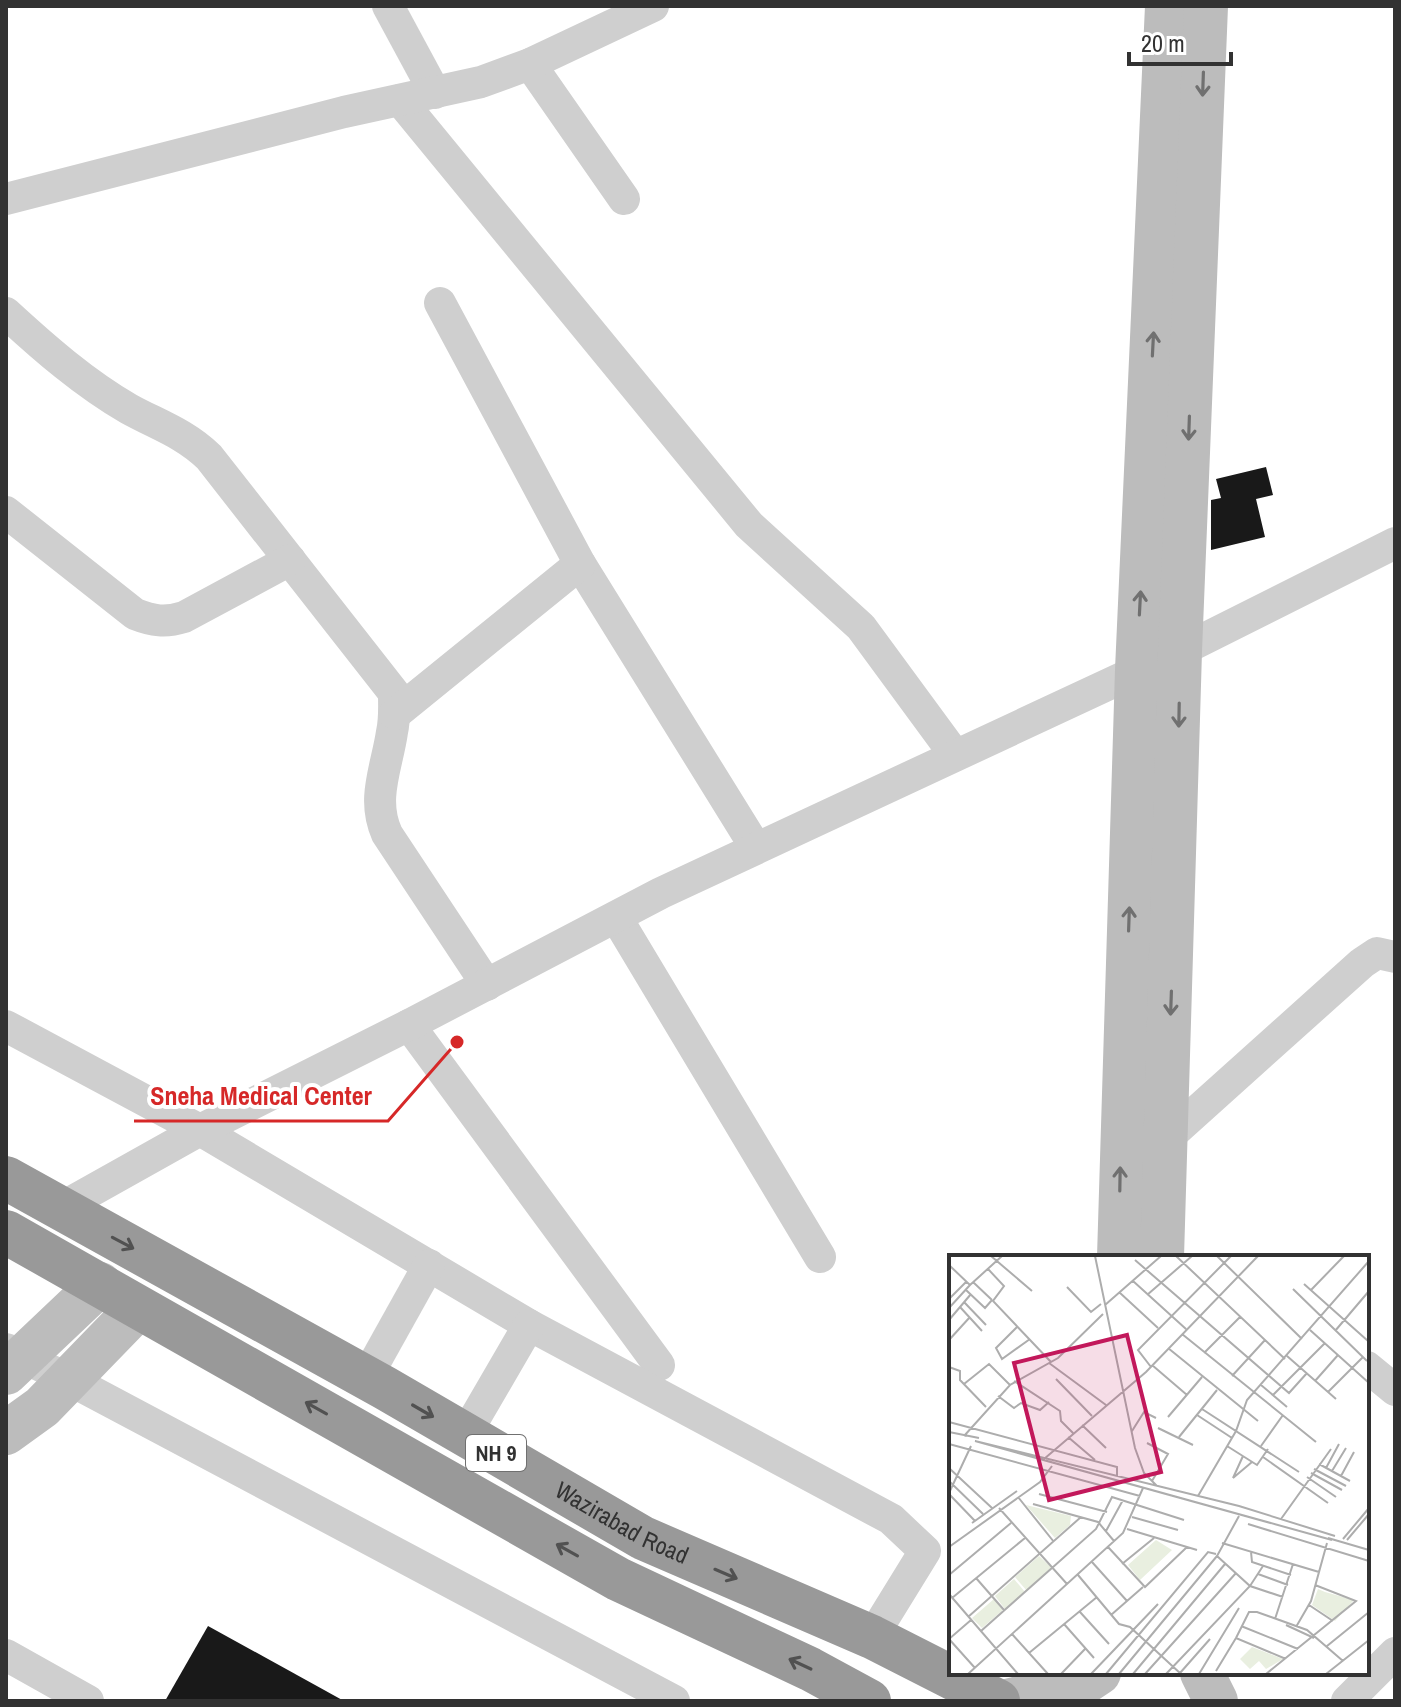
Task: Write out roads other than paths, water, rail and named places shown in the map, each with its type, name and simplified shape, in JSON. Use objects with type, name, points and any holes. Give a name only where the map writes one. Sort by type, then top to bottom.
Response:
[{"type":"highway","name":"Wazirabad Road","points":[[6,1178],[366,1378],[643,1538],[872,1637],[998,1701]]},
{"type":"highway","name":"Wazirabad Road","points":[[6,1232],[618,1579],[810,1669],[869,1701]]},
{"type":"main road","points":[[1162,1255],[1180,651],[1178,203],[1167,6]]},
{"type":"main road","points":[[1119,1255],[1137,670],[1178,203],[1206,6]]},
{"type":"main road","points":[[11,1360],[100,1284]]},
{"type":"main road","points":[[6,1433],[42,1407],[138,1308]]},
{"type":"main road","points":[[1007,1701],[1087,1681],[1096,1675]]},
{"type":"main road","points":[[1203,1675],[1216,1701]]},
{"type":"street","points":[[388,6],[435,93]]},
{"type":"street","points":[[6,199],[481,82],[530,64],[653,6]]},
{"type":"street","points":[[530,64],[624,199]]},
{"type":"street","points":[[400,100],[749,525],[861,627],[955,755]]},
{"type":"street","points":[[440,303],[580,564],[756,848]]},
{"type":"street","points":[[6,313],[71,369],[128,408],[191,440],[209,457],[394,693],[395,714],[381,784],[381,819],[387,834],[487,985]]},
{"type":"street","points":[[6,512],[135,614],[149,619],[168,622],[184,617],[290,560]]},
{"type":"street","points":[[59,1209],[200,1130],[616,917],[756,848],[1180,651],[1395,543]]},
{"type":"street","points":[[395,714],[580,564]]},
{"type":"street","points":[[616,917],[820,1257]]},
{"type":"street","points":[[1166,1139],[1362,963],[1377,953],[1395,957]]},
{"type":"street","points":[[409,1025],[659,1365]]},
{"type":"street","points":[[6,1026],[200,1130],[529,1325],[891,1519],[925,1551],[872,1637]]},
{"type":"street","points":[[366,1378],[429,1265]]},
{"type":"street","points":[[465,1435],[529,1325]]},
{"type":"street","points":[[11,1360],[68,1379],[674,1701]]},
{"type":"street","points":[[1369,1369],[1395,1390]]},
{"type":"street","points":[[1347,1701],[1395,1653]]},
{"type":"street","points":[[6,1655],[88,1701]]},
{"type":"place","name":"Sneha Medical Center","points":[[457,1042]]}]
